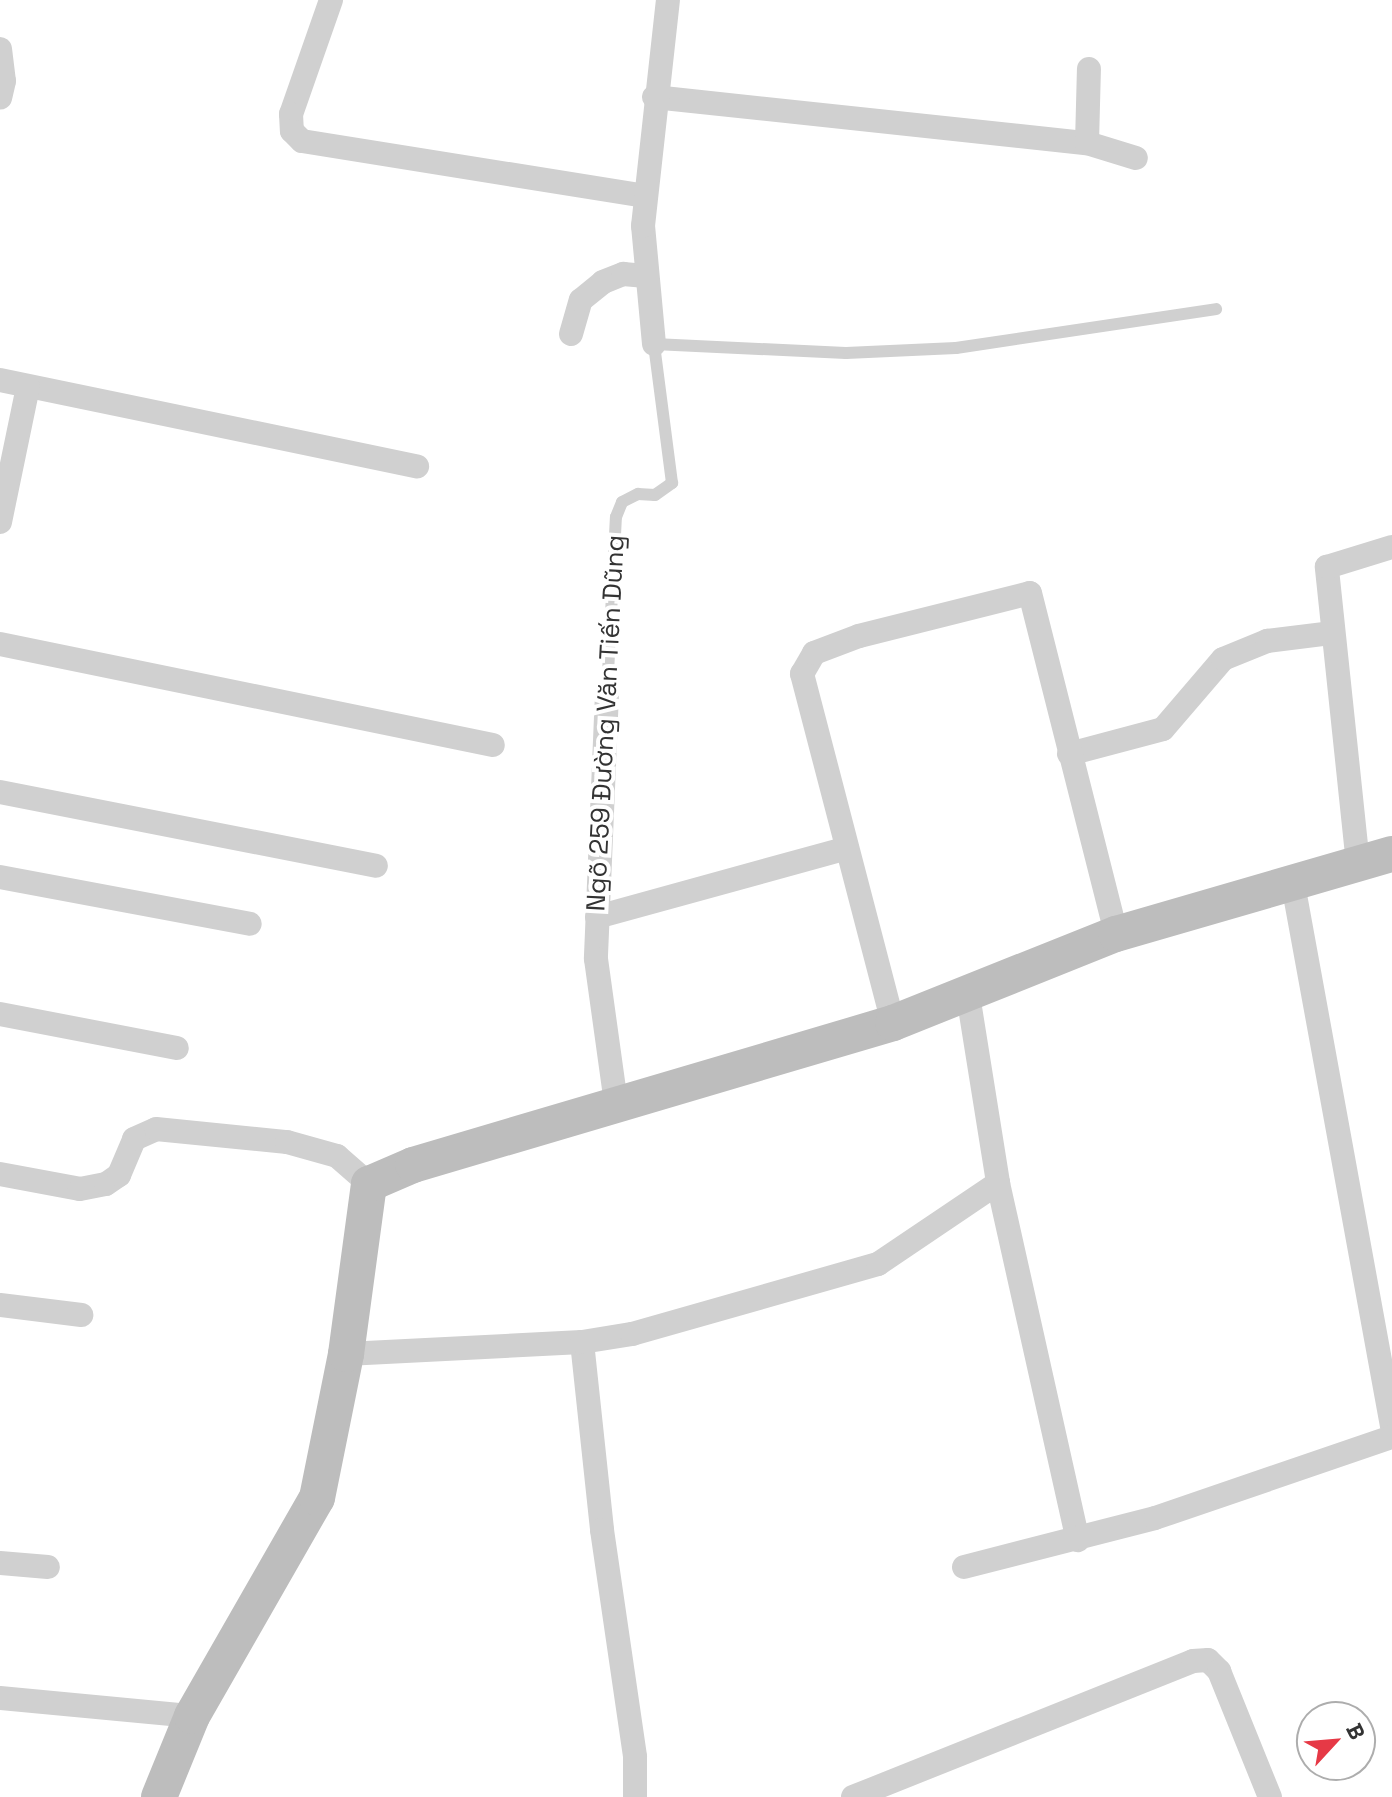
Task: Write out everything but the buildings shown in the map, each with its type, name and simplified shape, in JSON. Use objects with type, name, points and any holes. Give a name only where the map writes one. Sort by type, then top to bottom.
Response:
[{"type":"street","points":[[331,0],[291,114],[292,131],[302,141],[645,196]]},
{"type":"street","name":"Ngõ 259 Đường Văn Tiến Dũng","points":[[654,344],[646,276],[645,196],[654,97],[668,0]]},
{"type":"street","points":[[0,49],[0,98]]},
{"type":"street","points":[[1087,143],[1089,69]]},
{"type":"street","points":[[654,97],[1087,143],[1136,158]]},
{"type":"street","points":[[571,334],[581,300],[603,282],[623,274],[646,276]]},
{"type":"street","points":[[0,380],[417,466]]},
{"type":"street","points":[[0,522],[28,387]]},
{"type":"street","points":[[369,1184],[413,1165],[893,1023],[1116,934],[1375,859],[1331,633],[1327,567],[1392,547]]},
{"type":"street","points":[[893,1023],[802,674],[814,653],[859,636],[1030,593],[1116,934]]},
{"type":"street","points":[[1069,754],[1163,729],[1223,659],[1267,641],[1331,633]]},
{"type":"street","points":[[0,644],[493,745]]},
{"type":"street","name":"Ngõ 259 Đường Văn Tiến Dũng","points":[[607,693],[596,959],[616,1104]]},
{"type":"street","points":[[0,792],[376,866]]},
{"type":"street","points":[[597,917],[847,848]]},
{"type":"street","points":[[0,877],[250,924]]},
{"type":"street","points":[[1293,884],[1392,1426]]},
{"type":"street","points":[[968,995],[998,1183],[1078,1540]]},
{"type":"street","points":[[0,1014],[177,1048]]},
{"type":"street","points":[[0,1174],[80,1189],[106,1184],[119,1175],[134,1139],[156,1129],[287,1142],[337,1156],[369,1184]]},
{"type":"street","points":[[346,1354],[582,1342],[632,1334],[878,1264],[998,1183]]},
{"type":"street","points":[[159,1797],[192,1716],[317,1498],[346,1354],[369,1184]]},
{"type":"street","points":[[0,1305],[81,1315]]},
{"type":"street","points":[[582,1342],[635,1757],[635,1797]]},
{"type":"street","points":[[964,1567],[1078,1540],[1392,1437]]},
{"type":"street","points":[[0,1563],[48,1567]]},
{"type":"street","points":[[853,1797],[1193,1661],[1208,1660],[1219,1671],[1270,1797]]},
{"type":"street","points":[[0,1698],[192,1716]]},
{"type":"lane","points":[[654,344],[846,353],[956,348],[1216,309]]},
{"type":"lane","name":"Ngõ 259 Đường Văn Tiến Dũng","points":[[607,693],[616,517],[622,502],[638,494],[655,495],[672,483],[654,344]]}]
